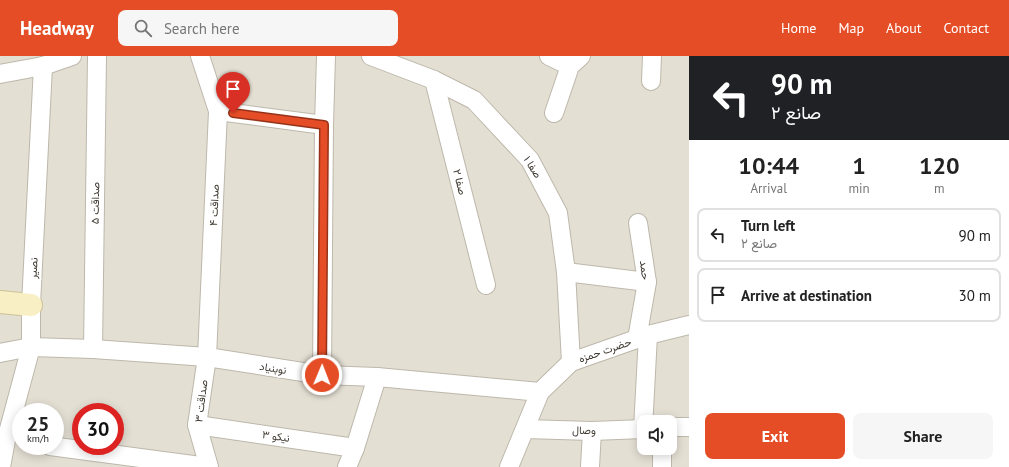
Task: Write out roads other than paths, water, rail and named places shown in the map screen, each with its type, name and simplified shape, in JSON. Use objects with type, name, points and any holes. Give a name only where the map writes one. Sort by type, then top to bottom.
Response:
[{"type":"street","points":[[0,74],[43,66],[72,56]]},
{"type":"street","name":"صداقت ۵","points":[[93,349],[98,56]]},
{"type":"street","name":"صداقت ۴","points":[[200,56],[218,111],[207,357]]},
{"type":"street","points":[[322,375],[326,56]]},
{"type":"street","name":"صفا ۱","points":[[371,56],[434,80],[474,100],[530,160],[558,213],[566,272],[571,362]]},
{"type":"street","points":[[549,56],[576,61],[554,113]]},
{"type":"street","points":[[651,81],[652,56]]},
{"type":"street","name":"نصیر","points":[[21,403],[31,348],[31,305],[43,66]]},
{"type":"street","name":"صفا ۲","points":[[434,80],[486,284]]},
{"type":"street","points":[[218,111],[324,125]]},
{"type":"street","name":"حمد","points":[[638,224],[647,282],[642,337],[644,415]]},
{"type":"street","points":[[566,272],[647,282]]},
{"type":"street","points":[[0,302],[31,305]]},
{"type":"street","name":"حضرت حمزه","points":[[509,467],[540,392],[571,362],[642,337],[689,325]]},
{"type":"street","name":"نوبنیاد","points":[[0,353],[31,348],[93,349],[207,357],[322,375],[377,378],[540,392]]},
{"type":"street","name":"صداقت ۳","points":[[207,357],[197,425],[209,467]]},
{"type":"street","points":[[348,467],[377,378]]},
{"type":"street","name":"نیکو ۳","points":[[197,425],[355,448]]},
{"type":"street","points":[[677,427],[689,427]]},
{"type":"street","name":"وصال","points":[[525,429],[592,431],[637,429]]},
{"type":"street","points":[[590,467],[592,431]]},
{"type":"street","name":"نصیر","points":[[1,467],[12,445]]},
{"type":"street","points":[[64,448],[209,467]]},
{"type":"street","points":[[662,455],[662,467]]}]
